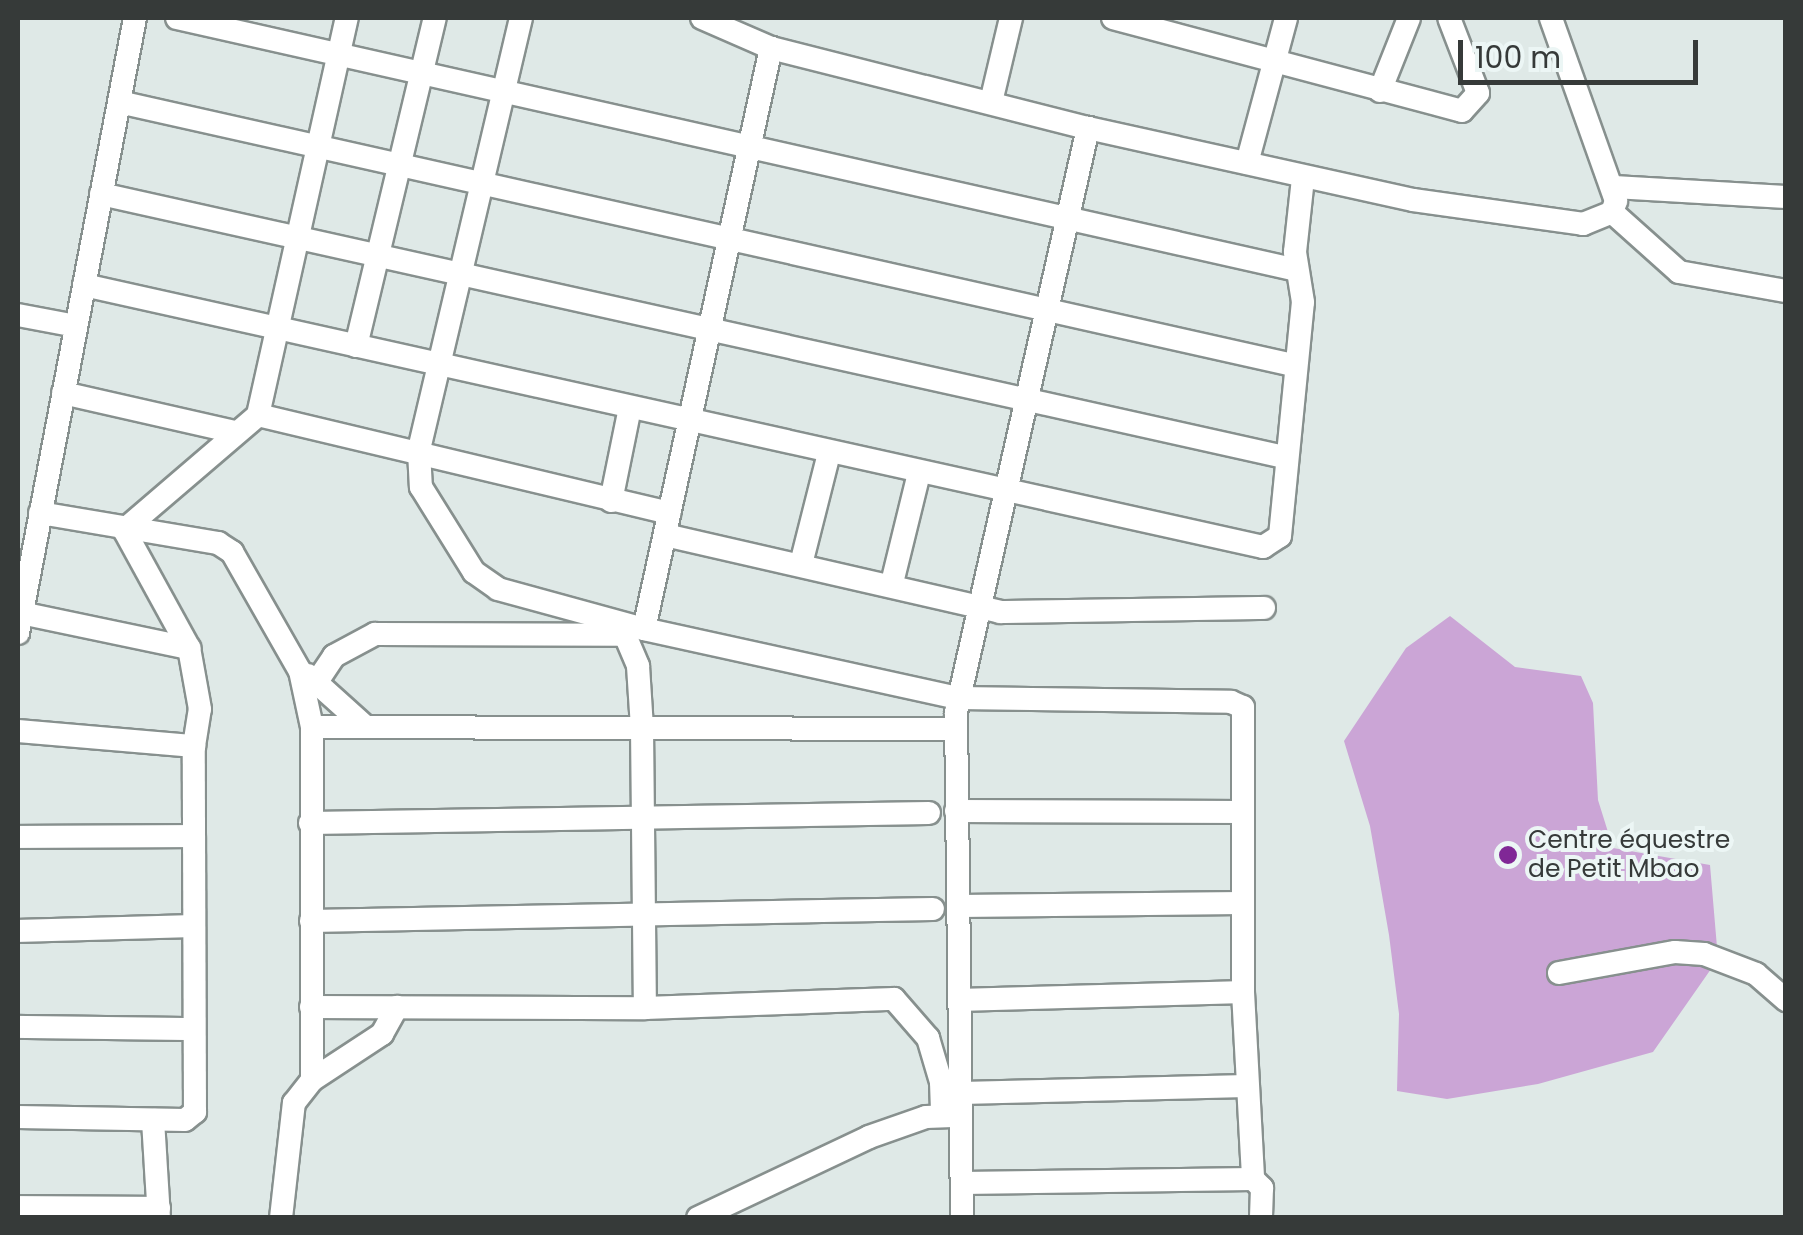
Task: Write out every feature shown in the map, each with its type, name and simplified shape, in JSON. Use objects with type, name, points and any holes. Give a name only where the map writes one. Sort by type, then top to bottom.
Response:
[{"type":"street","points":[[134,18],[63,394],[31,529],[19,626],[189,648]]},
{"type":"street","points":[[177,18],[1297,270]]},
{"type":"street","points":[[124,530],[258,414],[347,18]]},
{"type":"street","points":[[356,346],[435,18]]},
{"type":"street","points":[[422,487],[419,452],[436,364],[501,90],[522,18]]},
{"type":"street","points":[[702,18],[771,48],[1303,178],[1562,225],[1612,212]]},
{"type":"street","points":[[991,102],[1011,18]]},
{"type":"street","points":[[1247,163],[1286,18]]},
{"type":"street","points":[[1380,91],[1409,18]]},
{"type":"street","points":[[1124,19],[1380,91],[1470,108],[1478,93],[1449,18]]},
{"type":"street","points":[[1551,18],[1614,186],[1612,212]]},
{"type":"street","points":[[644,629],[771,48]]},
{"type":"street","points":[[119,102],[1293,365]]},
{"type":"street","points":[[698,1218],[820,1156],[951,1116],[962,1092],[956,811],[959,698],[1088,128]]},
{"type":"street","points":[[84,285],[1264,547],[1280,536],[1293,365],[1303,302],[1297,270],[1303,178]]},
{"type":"street","points":[[1614,186],[1786,197]]},
{"type":"street","points":[[101,194],[1284,457]]},
{"type":"street","points":[[1612,212],[1680,272],[1786,291]]},
{"type":"street","points":[[18,314],[76,326]]},
{"type":"street","points":[[63,394],[235,432]]},
{"type":"street","points":[[611,500],[630,408]]},
{"type":"street","points":[[258,414],[611,500],[667,524],[801,564],[1021,614],[1264,608]]},
{"type":"street","points":[[387,445],[422,487],[486,582],[644,629],[959,698],[1231,702],[1243,707],[1247,720],[1242,903],[1246,1086],[1253,1179],[1262,1188],[1261,1218]]},
{"type":"street","points":[[801,564],[829,453]]},
{"type":"street","points":[[892,584],[919,473]]},
{"type":"street","points":[[31,529],[124,530],[218,544],[232,552],[309,675],[366,728]]},
{"type":"street","points":[[18,1117],[185,1120],[194,1112],[190,836],[194,746],[200,709],[189,648],[124,530]]},
{"type":"street","points":[[309,675],[375,634],[610,632],[634,646],[650,728],[653,1007]]},
{"type":"street","points":[[309,675],[312,1080]]},
{"type":"street","points":[[312,728],[956,729]]},
{"type":"street","points":[[18,731],[194,746]]},
{"type":"street","points":[[956,811],[1243,812]]},
{"type":"street","points":[[310,824],[928,813]]},
{"type":"street","points":[[18,838],[190,836]]},
{"type":"street","points":[[958,906],[1242,903]]},
{"type":"street","points":[[311,921],[933,908]]},
{"type":"street","points":[[18,931],[192,926]]},
{"type":"street","points":[[1559,973],[1675,952],[1704,954],[1756,974],[1786,1000]]},
{"type":"street","points":[[960,1000],[1243,992]]},
{"type":"street","points":[[312,1007],[653,1007],[894,999],[928,1038],[951,1116],[962,1183],[962,1218]]},
{"type":"street","points":[[281,1218],[294,1103],[312,1080],[359,1054],[382,1034],[397,1007]]},
{"type":"street","points":[[18,1027],[194,1030]]},
{"type":"street","points":[[962,1092],[1246,1086]]},
{"type":"street","points":[[18,1207],[159,1213],[153,1120]]},
{"type":"street","points":[[962,1183],[1253,1179]]},
{"type":"shaded area","name":"Centre équestre de Petit Mbao","points":[[1450,616],[1515,667],[1581,676],[1593,703],[1598,800],[1613,848],[1710,865],[1718,959],[1653,1052],[1538,1084],[1447,1099],[1397,1091],[1399,1014],[1389,935],[1370,826],[1344,741],[1406,648]]},
{"type":"place","name":"Centre équestre de Petit Mbao","points":[[1508,855]]}]
